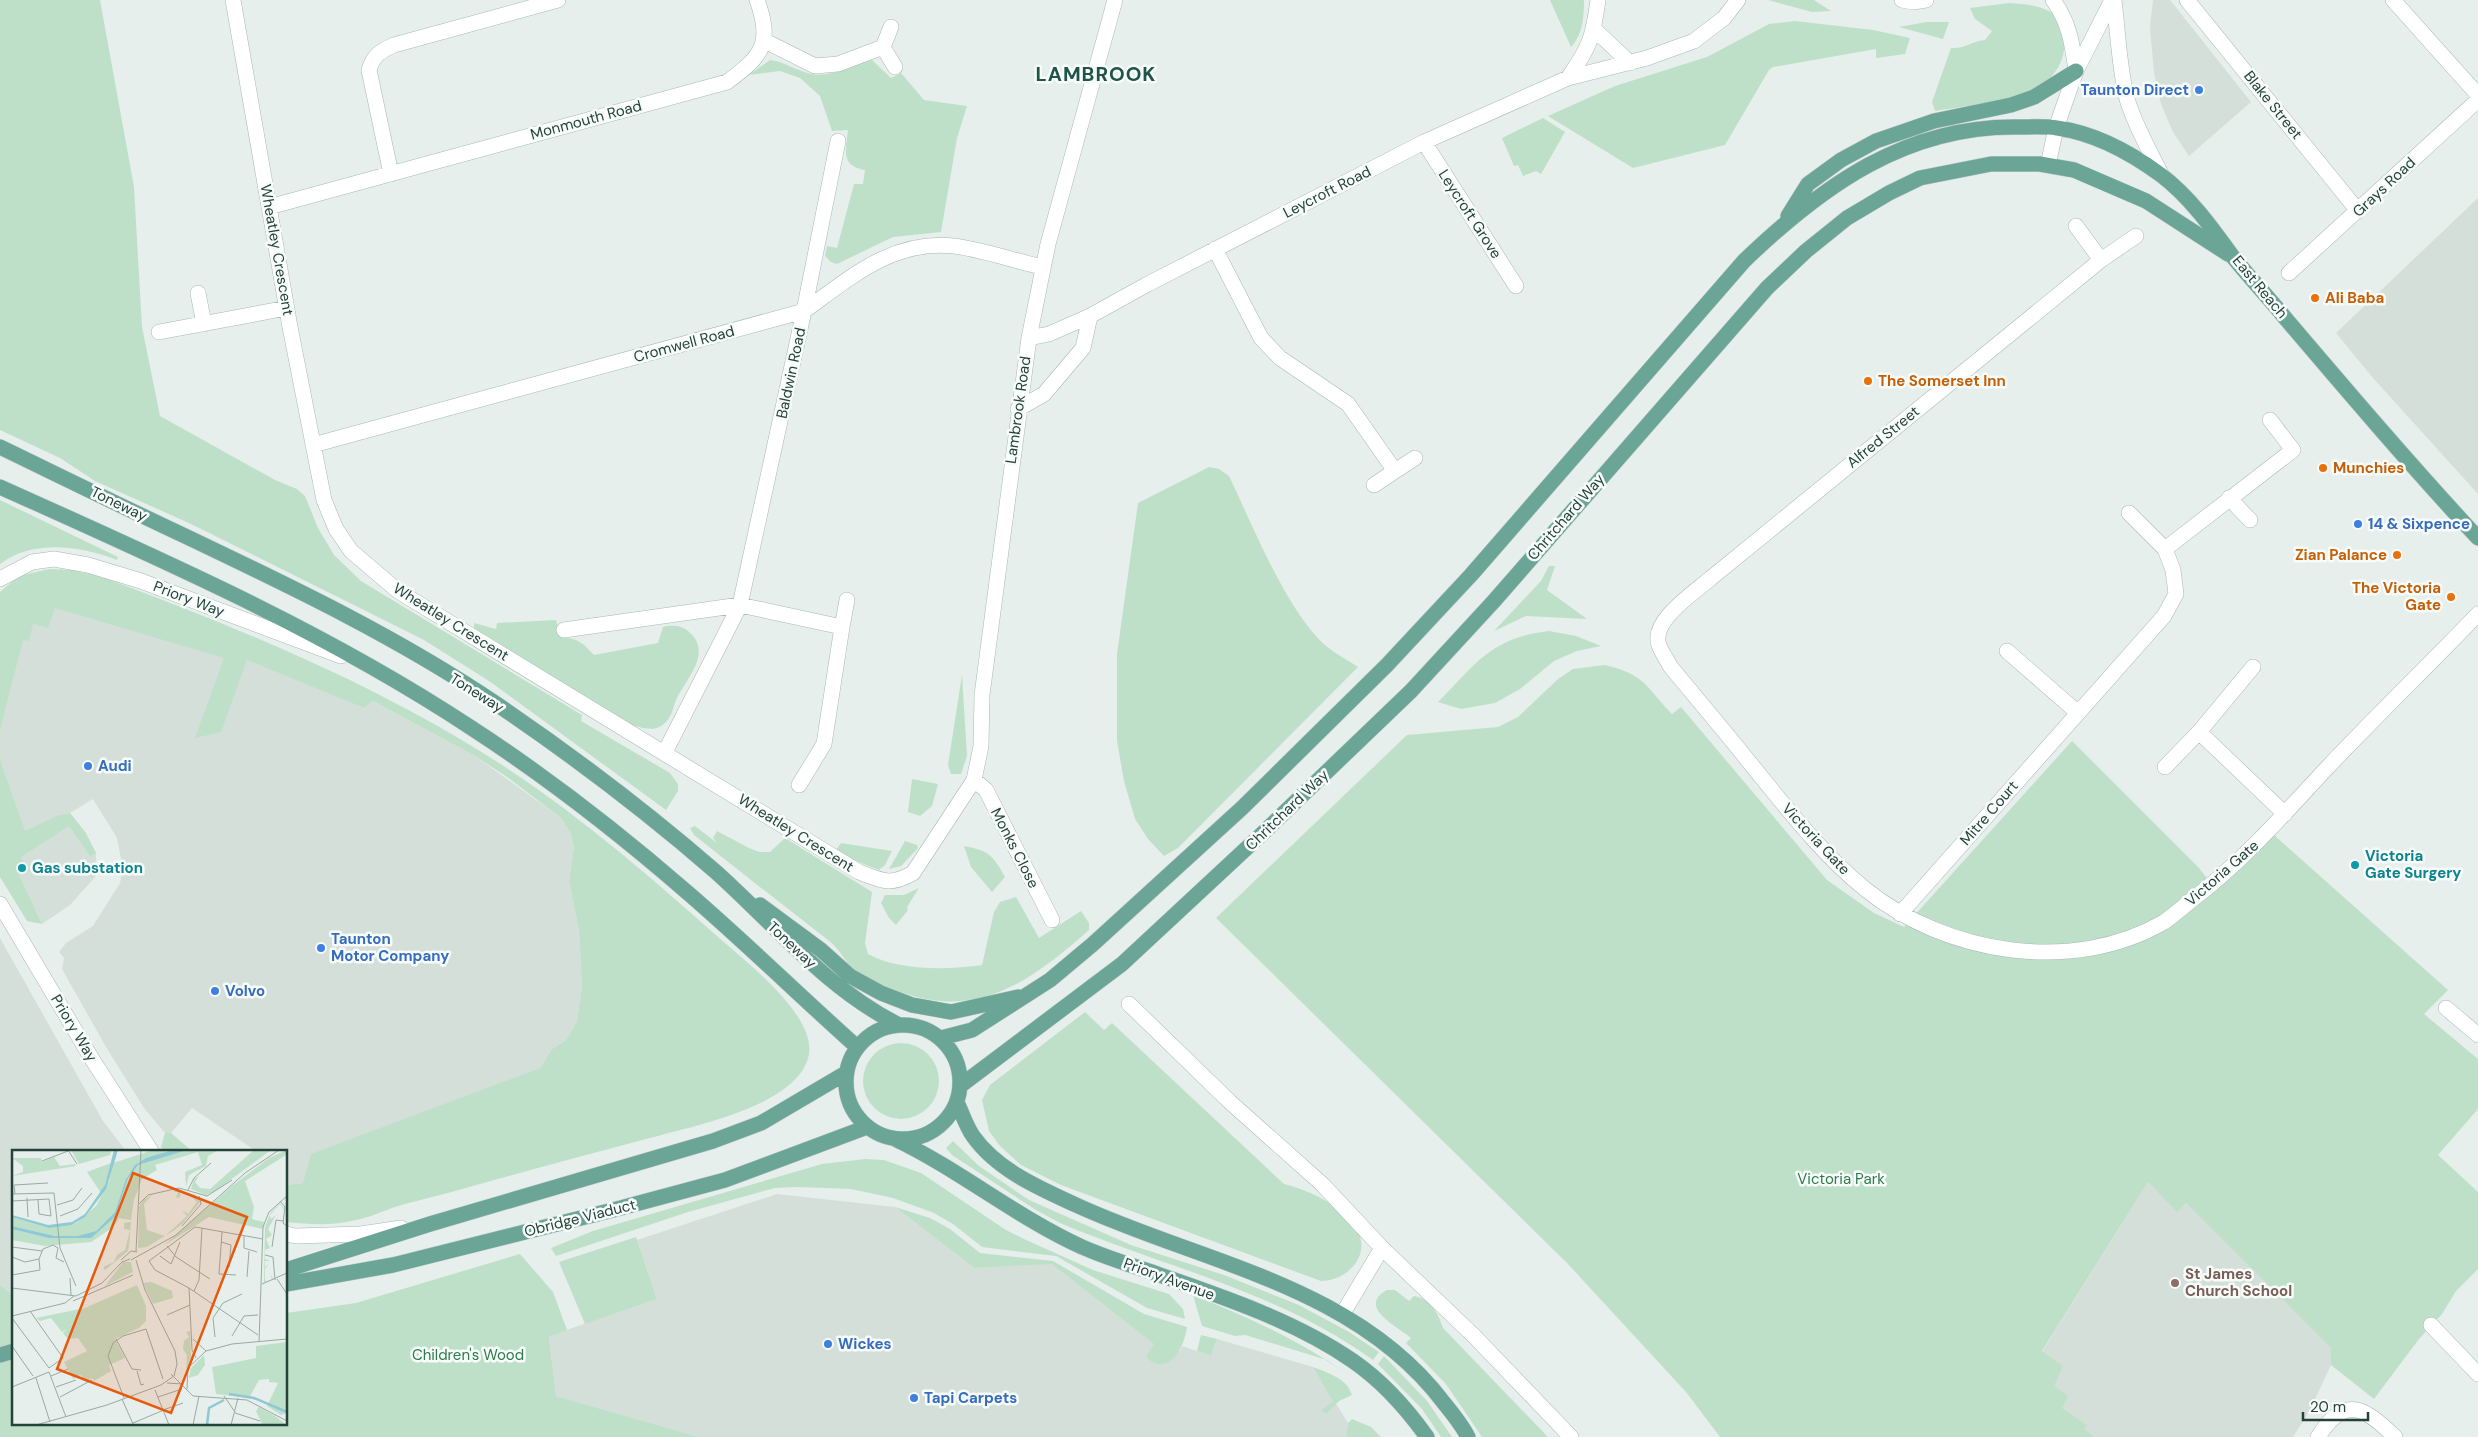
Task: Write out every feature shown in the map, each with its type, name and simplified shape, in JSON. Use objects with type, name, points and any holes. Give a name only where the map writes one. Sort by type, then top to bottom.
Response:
[{"type":"main road","points":[[1783,224],[1808,184],[1841,160],[1876,141],[1934,121],[2011,105],[2034,97],[2076,71]]},
{"type":"main road","points":[[941,1038],[972,1030],[1030,994],[1093,944],[1235,814],[1387,665],[1471,575],[1744,261],[1783,224],[1844,179],[1911,144],[1947,134],[1986,127],[2056,128],[2104,142],[2162,176]]},
{"type":"main road","name":"Chritchard Way","points":[[960,1086],[1122,964],[1411,690],[1494,601],[1741,316],[1806,251],[1847,218],[1920,178],[1991,164],[2048,166],[2074,170],[2146,201],[2234,257]]},
{"type":"main road","name":"East Reach","points":[[2162,176],[2212,226],[2234,257],[2364,410],[2478,538]]},
{"type":"main road","name":"Toneway","points":[[0,447],[278,580],[385,635],[497,704],[611,788],[716,873],[808,962],[869,1010],[897,1024]]},
{"type":"main road","name":"Toneway","points":[[0,487],[186,571],[375,668],[470,727],[578,802],[687,892],[857,1047]]},
{"type":"main road","points":[[716,873],[807,940],[850,976],[889,996],[912,1005],[951,1012],[1030,994]]},
{"type":"main road","points":[[897,1024],[913,1024],[941,1038],[956,1060],[960,1086],[956,1102],[949,1115],[939,1126],[926,1134],[910,1139],[895,1139],[880,1135],[867,1127],[856,1116],[849,1103],[845,1088],[849,1059],[857,1047],[868,1035],[881,1028],[897,1024]]},
{"type":"main road","points":[[288,1269],[430,1224],[713,1142],[761,1124],[846,1073]]},
{"type":"main road","points":[[956,1102],[972,1135],[994,1159],[1026,1180],[1101,1217],[1274,1281],[1343,1313],[1408,1361],[1436,1392],[1468,1437]]},
{"type":"main road","name":"Obridge Viaduct","points":[[288,1284],[393,1265],[622,1208],[725,1180],[867,1127]]},
{"type":"main road","name":"Priory Avenue","points":[[895,1139],[930,1155],[1034,1222],[1082,1247],[1276,1319],[1319,1340],[1354,1361],[1384,1387],[1413,1418],[1427,1437]]},
{"type":"street","name":"Wheatley Crescent","points":[[233,0],[287,308],[324,500],[336,529],[351,551],[398,591],[859,872],[884,882],[897,882],[913,873],[947,821]]},
{"type":"street","points":[[391,174],[369,70],[372,60],[380,51],[394,45],[558,0]]},
{"type":"street","points":[[757,0],[763,17],[765,41],[815,66],[838,64],[883,47],[891,27]]},
{"type":"street","name":"Lambrook Road","points":[[947,821],[974,780],[981,746],[982,695],[1018,409],[1029,338],[1043,268],[1115,0]]},
{"type":"street","points":[[1568,78],[1588,49],[1594,29],[1598,0]]},
{"type":"street","name":"Leycroft Road","points":[[1029,338],[1049,334],[1090,316],[1215,249],[1424,142],[1568,78],[1630,63],[1694,41],[1724,18],[1738,0]]},
{"type":"street","points":[[1902,0],[1913,2],[1926,0]]},
{"type":"street","points":[[2053,0],[2064,16],[2070,33],[2076,71]]},
{"type":"street","points":[[2048,166],[2056,128],[2076,71],[2113,0]]},
{"type":"street","name":"East Reach","points":[[2113,0],[2121,70],[2128,99],[2135,121],[2162,176]]},
{"type":"street","name":"Blake Street","points":[[2187,0],[2358,211]]},
{"type":"street","points":[[2392,0],[2478,95]]},
{"type":"street","points":[[1594,29],[1630,63]]},
{"type":"street","name":"Monmouth Road","points":[[269,207],[727,82],[750,64],[765,41]]},
{"type":"street","points":[[883,47],[895,67]]},
{"type":"street","name":"Grays Road","points":[[2289,273],[2478,100]]},
{"type":"street","name":"Baldwin Road","points":[[665,752],[740,605],[804,311],[838,141]]},
{"type":"street","name":"Leycroft Grove","points":[[1424,142],[1516,286]]},
{"type":"street","points":[[2076,226],[2101,260]]},
{"type":"street","name":"Alfred Street","points":[[1667,616],[1842,470],[2101,260],[2136,236]]},
{"type":"street","name":"Cromwell Road","points":[[313,445],[804,311],[872,262],[903,250],[955,246],[1043,268]]},
{"type":"street","points":[[1215,249],[1261,338],[1280,358],[1348,404],[1395,471]]},
{"type":"street","points":[[198,293],[204,324]]},
{"type":"street","points":[[159,332],[287,308]]},
{"type":"street","points":[[1018,409],[1044,394],[1082,348],[1090,316]]},
{"type":"street","points":[[2165,549],[2293,450],[2270,420]]},
{"type":"street","points":[[1374,485],[1415,458]]},
{"type":"street","points":[[2229,498],[2250,520]]},
{"type":"street","name":"Mitre Court","points":[[1900,914],[2164,616],[2172,602],[2176,594],[2173,570],[2165,549],[2129,513]]},
{"type":"street","name":"Priory Way","points":[[0,578],[32,562],[54,559],[88,564],[141,580],[375,668]]},
{"type":"street","points":[[800,785],[824,744],[846,600]]},
{"type":"street","points":[[564,630],[740,605],[842,627]]},
{"type":"street","name":"Victoria Gate","points":[[1667,616],[1658,630],[1658,644],[1670,666],[1831,859],[1866,890],[1900,914],[1959,939],[2006,950],[2071,952],[2122,940],[2164,921],[2209,887],[2251,851],[2478,614]]},
{"type":"street","points":[[2007,651],[2078,713]]},
{"type":"street","points":[[2165,766],[2200,732],[2253,667]]},
{"type":"street","points":[[2200,732],[2285,814]]},
{"type":"street","name":"Monks Close","points":[[974,780],[986,790],[1052,920]]},
{"type":"street","name":"Priory Way","points":[[0,904],[92,1059],[150,1150]]},
{"type":"street","points":[[1129,1004],[1230,1102],[1322,1184],[1382,1248],[1475,1337],[1571,1437]]},
{"type":"street","points":[[2446,1008],[2478,1035]]},
{"type":"street","points":[[288,1234],[296,1236],[361,1234],[430,1224]]},
{"type":"street","points":[[1343,1313],[1382,1248]]},
{"type":"street","points":[[2431,1325],[2478,1374]]},
{"type":"street","points":[[2318,1437],[2330,1418],[2348,1408],[2363,1411],[2395,1437]]},
{"type":"shaded area","points":[[2153,0],[2170,0],[2251,102],[2189,156],[2173,132],[2161,104],[2154,73],[2150,27]]},
{"type":"shaded area","points":[[2478,198],[2478,494],[2373,378],[2336,333]]},
{"type":"shaded area","name":"Taunton Motor Company","points":[[71,582],[364,708],[373,701],[475,756],[561,818],[570,832],[574,846],[569,882],[579,930],[582,986],[577,1021],[566,1040],[552,1049],[540,1068],[422,1113],[303,1183],[288,1185],[288,1150],[255,1150],[192,1108],[171,1133],[165,1133],[144,1108],[106,1047],[62,969],[64,958],[59,952],[66,943],[93,926],[120,883],[123,869],[117,838],[93,799],[70,813],[86,833],[96,853],[96,876],[70,905],[42,924],[17,869],[0,821],[0,621]]},
{"type":"shaded area","points":[[0,938],[103,1121],[125,1150],[12,1150],[12,1294],[0,1285]]},
{"type":"shaded area","name":"St James Church School","points":[[2148,1182],[2177,1211],[2186,1203],[2331,1348],[2331,1365],[2309,1412],[2293,1437],[1989,1437]]},
{"type":"shaded area","points":[[777,1194],[895,1207],[974,1268],[1052,1263],[1180,1351],[1182,1346],[1211,1356],[1217,1339],[1313,1367],[1348,1423],[1346,1437],[699,1437],[556,1396],[549,1336],[657,1299],[637,1240]]},
{"type":"green space","points":[[0,0],[100,0],[134,187],[142,327],[160,416],[275,480],[297,489],[305,496],[318,528],[334,555],[361,581],[582,715],[581,721],[670,773],[678,784],[678,791],[666,810],[489,681],[424,640],[191,524],[95,481],[60,458],[0,430]]},
{"type":"green space","points":[[1550,0],[1584,0],[1580,31],[1571,47]]},
{"type":"green space","points":[[1768,0],[1814,0],[1831,11],[1812,12]]},
{"type":"green space","points":[[2009,3],[2038,7],[2049,11],[2057,17],[2065,43],[2062,58],[2055,72],[2043,84],[2020,95],[1991,102],[1935,111],[1932,102],[1951,48],[1985,40],[1992,31],[1975,19],[1970,8]]},
{"type":"green space","points":[[1795,21],[1873,30],[1910,38],[1905,54],[1876,58],[1876,49],[1773,67],[1769,70],[1725,145],[1633,168],[1548,116],[1615,86],[1707,57],[1769,24]]},
{"type":"green space","points":[[1926,22],[1949,22],[1943,39],[1899,27]]},
{"type":"green space","points":[[770,60],[806,73],[819,75],[834,73],[872,60],[891,78],[901,73],[924,100],[967,106],[957,138],[941,232],[893,237],[837,264],[831,262],[825,256],[827,246],[837,248],[854,184],[863,184],[865,170],[857,168],[848,161],[846,150],[848,130],[832,131],[820,96],[800,78],[780,71],[749,75]]},
{"type":"green space","points":[[1543,118],[1565,132],[1541,174],[1536,171],[1523,176],[1518,165],[1514,166],[1502,138]]},
{"type":"green space","points":[[1209,467],[1219,469],[1229,476],[1284,590],[1312,631],[1326,646],[1358,667],[1178,848],[1164,856],[1148,839],[1135,819],[1124,781],[1117,741],[1117,654],[1138,503]]},
{"type":"green space","points":[[0,500],[118,557],[117,560],[88,551],[57,547],[27,551],[13,556],[0,564]]},
{"type":"green space","points":[[1549,566],[1555,566],[1547,590],[1587,619],[1526,616],[1494,631],[1541,581]]},
{"type":"green space","points":[[49,569],[73,570],[102,577],[205,616],[306,659],[355,683],[452,734],[499,763],[588,826],[671,895],[765,978],[792,1008],[802,1024],[808,1039],[809,1054],[801,1072],[786,1087],[766,1100],[716,1120],[406,1204],[356,1220],[327,1224],[288,1222],[288,1185],[303,1183],[311,1154],[540,1068],[552,1049],[566,1040],[577,1021],[582,986],[579,930],[569,882],[574,846],[570,832],[561,818],[507,777],[475,756],[373,701],[364,708],[247,660],[221,732],[195,738],[224,658],[55,608],[48,628],[33,624],[29,641],[23,640],[0,730],[0,592],[19,576]]},
{"type":"green space","points":[[556,620],[561,638],[579,642],[594,655],[658,643],[663,627],[676,626],[688,631],[695,639],[699,648],[696,666],[676,700],[667,720],[661,726],[654,729],[631,725],[474,628],[474,623],[496,629],[497,623]]},
{"type":"green space","points":[[1549,631],[1576,636],[1601,646],[1577,651],[1554,661],[1520,689],[1495,703],[1461,709],[1438,702],[1475,664],[1498,646],[1529,634]]},
{"type":"green space","name":"Victoria Park","points":[[1605,665],[1629,673],[1644,683],[1672,714],[1681,707],[1827,880],[1874,913],[1904,927],[2072,741],[2199,868],[2216,890],[2274,835],[2448,990],[2424,1014],[2478,1059],[2478,1109],[2438,1155],[2478,1192],[2478,1269],[2456,1291],[2442,1314],[2419,1339],[2374,1399],[2331,1365],[2331,1348],[2186,1203],[2177,1212],[2148,1182],[2042,1351],[2063,1366],[2054,1386],[2068,1396],[2062,1408],[2087,1425],[2084,1429],[2095,1437],[1720,1437],[1686,1392],[1567,1263],[1216,918],[1407,735],[1498,727],[1518,717],[1558,679],[1573,669]]},
{"type":"green space","points":[[962,675],[967,756],[961,774],[951,774],[948,765]]},
{"type":"green space","points":[[0,760],[25,831],[57,816],[70,813],[85,832],[96,853],[90,856],[69,826],[21,857],[24,864],[16,867],[42,924],[27,921],[0,877]]},
{"type":"green space","points":[[912,779],[938,784],[932,806],[920,816],[908,812]]},
{"type":"green space","points":[[695,826],[717,843],[713,838],[717,831],[759,852],[770,852],[785,838],[872,892],[865,943],[868,954],[894,964],[924,968],[954,968],[982,965],[994,912],[1000,902],[1016,897],[1039,938],[1081,911],[1089,923],[1089,930],[1045,966],[1000,992],[975,999],[950,1001],[923,998],[875,983],[858,974],[828,940],[694,835],[690,828]]},
{"type":"green space","points":[[905,841],[917,845],[918,848],[901,866],[889,869]]},
{"type":"green space","points":[[841,843],[892,851],[885,865],[879,870],[851,859],[836,850]]},
{"type":"green space","points":[[964,846],[985,852],[993,858],[1001,869],[1005,877],[992,892],[971,867]]},
{"type":"green space","points":[[919,888],[907,907],[908,910],[896,925],[889,918],[881,903],[885,895],[904,895]]},
{"type":"green space","points":[[1085,1012],[1104,1030],[1112,1023],[1284,1184],[1314,1194],[1342,1212],[1356,1228],[1360,1238],[1361,1248],[1355,1265],[1340,1277],[1321,1281],[1061,1185],[1021,1165],[1000,1146],[989,1131],[982,1100],[990,1085]]},
{"type":"green space","points":[[901,1043],[915,1046],[928,1054],[936,1067],[939,1081],[936,1095],[928,1108],[915,1116],[901,1119],[887,1116],[874,1108],[866,1095],[863,1081],[866,1067],[874,1054],[887,1046]]},
{"type":"green space","points":[[165,1133],[171,1133],[191,1150],[164,1150],[161,1147]]},
{"type":"green space","points":[[953,1141],[979,1166],[1029,1200],[1131,1245],[1224,1275],[1299,1305],[1349,1332],[1379,1352],[1373,1360],[1337,1336],[1261,1298],[1060,1223],[1036,1210],[952,1155],[946,1148]]},
{"type":"green space","points":[[865,1159],[884,1160],[921,1173],[1006,1230],[1024,1239],[1093,1270],[1169,1294],[1183,1309],[1185,1319],[1147,1308],[1056,1256],[982,1247],[953,1224],[934,1213],[893,1198],[851,1189],[775,1188],[688,1212],[556,1256],[551,1248],[593,1231],[822,1164]]},
{"type":"green space","points":[[895,1207],[930,1218],[950,1229],[980,1253],[1053,1261],[1144,1314],[1187,1327],[1183,1344],[1174,1358],[1168,1362],[1162,1364],[1154,1363],[1146,1357],[1154,1344],[1052,1264],[974,1268]]},
{"type":"green space","points":[[636,1237],[657,1299],[585,1324],[559,1262]]},
{"type":"green space","name":"Children's Wood","points":[[520,1254],[553,1292],[567,1330],[549,1337],[556,1396],[699,1437],[0,1437],[0,1285],[12,1294],[12,1424],[288,1424],[288,1313],[356,1303]]},
{"type":"green space","points":[[1387,1290],[1395,1290],[1409,1301],[1414,1296],[1429,1303],[1439,1317],[1443,1328],[1548,1437],[1482,1437],[1446,1384],[1406,1343],[1411,1338],[1382,1316],[1378,1310],[1376,1303],[1379,1296]]},
{"type":"green space","points":[[1193,1295],[1278,1333],[1324,1359],[1245,1335],[1235,1336],[1202,1326]]},
{"type":"green space","points":[[1201,1335],[1217,1339],[1211,1356],[1197,1351]]},
{"type":"green space","points":[[1384,1356],[1427,1401],[1452,1437],[1441,1437],[1422,1409],[1378,1364]]},
{"type":"green space","points":[[1313,1367],[1341,1380],[1350,1389],[1352,1395],[1339,1401],[1326,1414],[1321,1410],[1333,1402]]},
{"type":"green space","points":[[1352,1419],[1371,1427],[1381,1437],[1346,1437],[1348,1423]]},
{"type":"place","name":"Taunton Direct","points":[[2199,90]]},
{"type":"place","name":"Ali Baba","points":[[2315,298]]},
{"type":"place","name":"The Somerset Inn","points":[[1868,381]]},
{"type":"place","name":"Munchies","points":[[2323,468]]},
{"type":"place","name":"14 & Sixpence","points":[[2358,524]]},
{"type":"place","name":"Zian Palance","points":[[2397,555]]},
{"type":"place","name":"The Victoria Gate","points":[[2451,597]]},
{"type":"place","name":"Audi","points":[[88,766]]},
{"type":"place","name":"Victoria Gate Surgery","points":[[2355,865]]},
{"type":"place","name":"Gas substation","points":[[22,868]]},
{"type":"place","name":"Taunton Motor Company","points":[[321,948]]},
{"type":"place","name":"Volvo","points":[[215,991]]},
{"type":"place","name":"St James Church School","points":[[2175,1283]]},
{"type":"place","name":"Wickes","points":[[828,1344]]},
{"type":"place","name":"Tapi Carpets","points":[[914,1398]]},
{"type":"district","name":"LAMBROOK","points":[[1096,74]]}]
